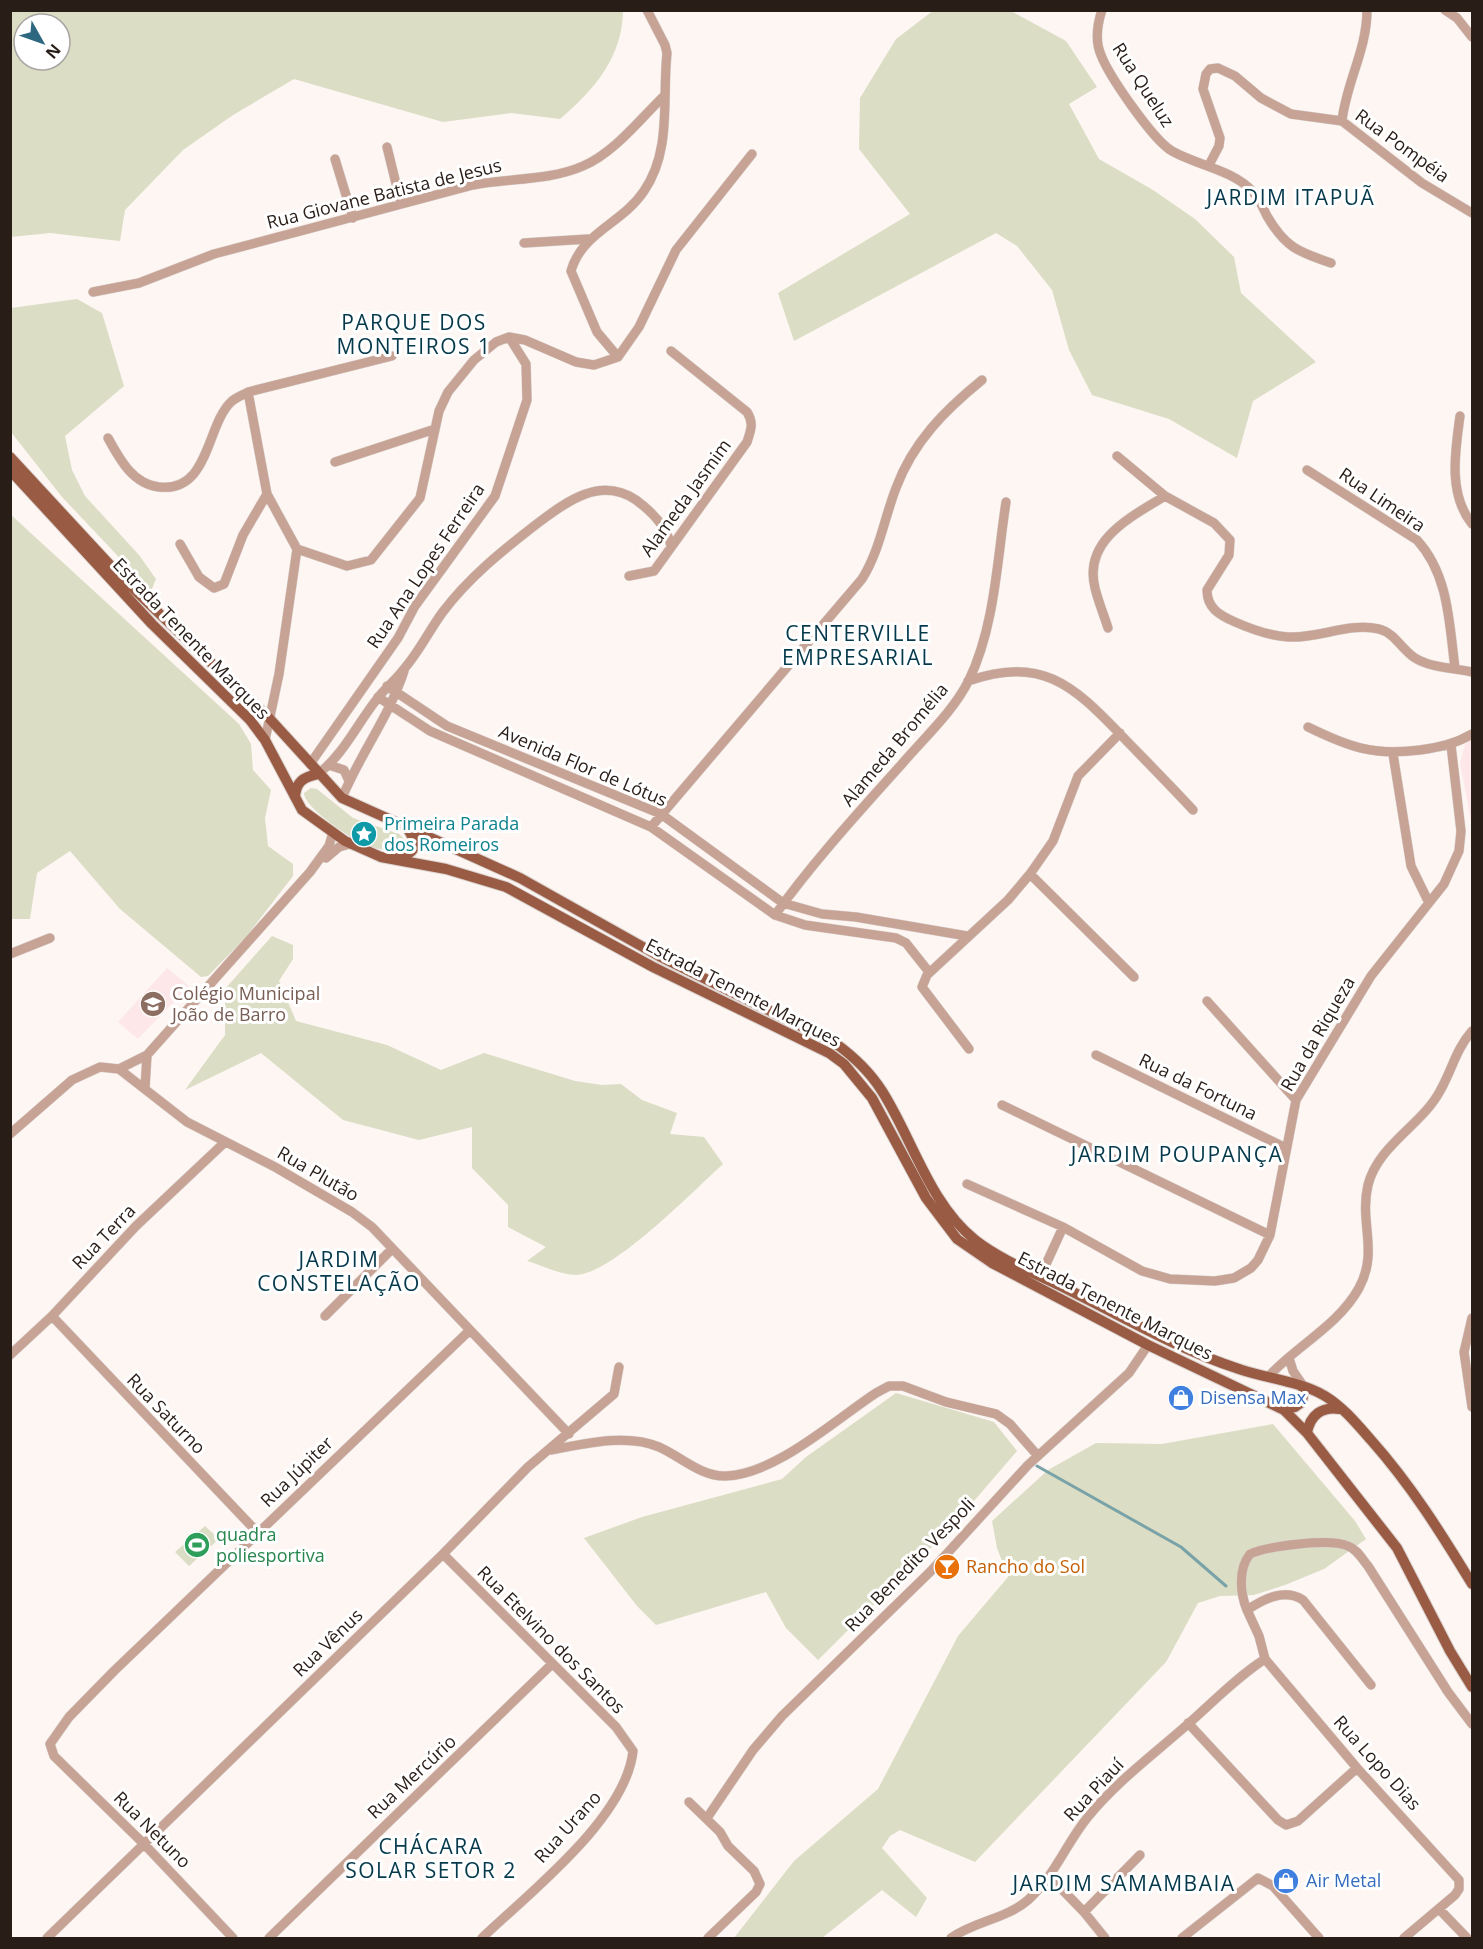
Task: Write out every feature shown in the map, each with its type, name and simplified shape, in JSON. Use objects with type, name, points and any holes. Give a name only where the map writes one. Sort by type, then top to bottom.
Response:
[{"type":"main road","name":"Estrada Tenente Marques","points":[[10,457],[122,577],[269,718],[342,798],[520,878],[659,956],[835,1042],[852,1055],[882,1090],[936,1192],[957,1222],[983,1245],[1154,1335],[1232,1367],[1304,1387],[1325,1396],[1343,1410],[1399,1472],[1433,1519],[1473,1584]]},
{"type":"main road","name":"Estrada Tenente Marques","points":[[10,470],[152,624],[250,720],[265,740],[302,810],[350,844],[375,855],[479,877],[506,887],[653,967],[829,1053],[844,1064],[872,1098],[926,1198],[957,1239],[992,1263],[1148,1345],[1284,1410],[1307,1433],[1397,1548],[1450,1651],[1473,1687]]},
{"type":"main road","points":[[295,797],[299,783],[304,778],[318,774]]},
{"type":"main road","points":[[394,858],[412,853],[415,848],[416,841],[407,828]]},
{"type":"main road","points":[[1266,1400],[1268,1377]]},
{"type":"main road","points":[[1284,1410],[1296,1407],[1302,1402],[1304,1387]]},
{"type":"main road","points":[[1307,1433],[1308,1424],[1318,1412],[1325,1408],[1343,1410]]},
{"type":"street","points":[[618,357],[597,333],[572,271],[588,239],[630,209],[651,181],[663,148],[665,45],[647,10]]},
{"type":"street","name":"Rua Queluz","points":[[1102,10],[1097,41],[1101,56],[1151,131],[1167,148],[1209,165],[1254,192],[1272,225],[1288,245],[1299,253],[1330,263]]},
{"type":"street","points":[[1342,121],[1343,103],[1364,46],[1367,10]]},
{"type":"street","points":[[1445,10],[1459,14],[1473,37]]},
{"type":"street","name":"Rua Pompéia","points":[[1209,165],[1220,146],[1220,138],[1203,89],[1206,74],[1210,69],[1225,70],[1261,98],[1292,114],[1342,121],[1422,183],[1473,213]]},
{"type":"street","name":"Rua Giovane Batista de Jesus","points":[[93,292],[139,283],[214,254],[472,185],[506,178],[543,176],[582,167],[612,146],[664,96]]},
{"type":"street","points":[[387,147],[401,204]]},
{"type":"street","points":[[297,549],[347,566],[371,560],[420,498],[439,411],[461,374],[496,342],[509,337],[525,339],[585,364],[602,364],[618,357],[639,327],[676,250],[752,154]]},
{"type":"street","points":[[335,159],[352,218]]},
{"type":"street","points":[[524,243],[588,239]]},
{"type":"street","name":"Rua Ana Lopes Ferreira","points":[[310,764],[398,638],[415,606],[495,496],[527,400],[525,364],[509,337]]},
{"type":"street","name":"Alameda Jasmim","points":[[629,576],[654,570],[747,442],[752,424],[747,412],[671,351]]},
{"type":"street","points":[[108,438],[117,455],[141,481],[161,487],[178,485],[199,466],[232,401],[249,392],[392,356]]},
{"type":"street","points":[[651,827],[862,579],[877,554],[895,490],[913,451],[941,416],[982,380]]},
{"type":"street","points":[[249,392],[267,494],[297,549],[280,665],[265,740]]},
{"type":"street","points":[[1460,416],[1455,480],[1460,502],[1473,524]]},
{"type":"street","points":[[335,462],[435,429]]},
{"type":"street","points":[[1117,456],[1165,496],[1214,523],[1230,540],[1230,555],[1207,590],[1213,609],[1223,617],[1269,634],[1288,638],[1353,629],[1379,629],[1388,632],[1416,658],[1473,672]]},
{"type":"street","name":"Rua Limeira","points":[[1307,470],[1417,540],[1429,553],[1443,583],[1455,668]]},
{"type":"street","points":[[318,774],[329,765],[387,686],[405,669],[441,615],[470,579],[548,516],[582,494],[599,490],[615,491],[631,497],[654,516],[669,537],[671,546]]},
{"type":"street","points":[[180,544],[204,582],[214,588],[224,584],[243,535],[267,494]]},
{"type":"street","points":[[1108,628],[1094,587],[1094,558],[1100,545],[1112,531],[1165,496]]},
{"type":"street","name":"Alameda Bromélia","points":[[775,915],[943,717],[968,681],[980,651],[991,603],[1006,502]]},
{"type":"street","points":[[342,798],[349,781],[392,707],[405,669]]},
{"type":"street","points":[[968,681],[1002,673],[1046,675],[1065,684],[1083,696],[1193,810]]},
{"type":"street","name":"Avenida Flor de Lótus","points":[[387,686],[447,726],[660,814],[783,903],[822,914],[856,917],[968,936]]},
{"type":"street","name":"Avenida Flor de Lótus","points":[[378,697],[445,738],[651,827],[775,915],[805,925],[876,933],[896,938],[906,943],[929,972]]},
{"type":"street","points":[[1308,727],[1347,746],[1393,754],[1451,746],[1473,734]]},
{"type":"street","points":[[969,1049],[922,987],[929,972],[1008,900],[1030,874],[1056,835],[1078,776],[1120,733]]},
{"type":"street","name":"Rua da Riqueza","points":[[967,1184],[1063,1227],[1142,1271],[1170,1279],[1197,1281],[1234,1278],[1251,1268],[1258,1260],[1270,1235],[1296,1100],[1371,976],[1429,903],[1448,876],[1460,851],[1461,831],[1451,746]]},
{"type":"street","points":[[1393,754],[1410,866],[1429,903]]},
{"type":"street","points":[[329,765],[344,770],[349,781]]},
{"type":"street","points":[[10,1134],[72,1080],[100,1067],[119,1069],[147,1055],[310,872],[329,846],[333,832]]},
{"type":"street","points":[[310,872],[334,850],[350,844]]},
{"type":"street","points":[[1030,874],[1134,977]]},
{"type":"street","points":[[10,954],[50,938]]},
{"type":"street","points":[[1207,1001],[1296,1100]]},
{"type":"street","points":[[1268,1377],[1339,1313],[1358,1291],[1370,1260],[1366,1204],[1374,1170],[1440,1092],[1462,1043],[1473,1031]]},
{"type":"street","points":[[145,1088],[147,1055]]},
{"type":"street","name":"Rua da Fortuna","points":[[1096,1055],[1286,1148]]},
{"type":"street","name":"Rua Plutão","points":[[119,1069],[187,1122],[274,1167],[351,1212],[392,1249],[569,1434]]},
{"type":"street","points":[[1002,1105],[1270,1235]]},
{"type":"street","name":"Rua Terra","points":[[10,1355],[52,1316],[136,1226],[224,1143]]},
{"type":"street","points":[[1041,1275],[1063,1227]]},
{"type":"street","points":[[325,1316],[392,1249]]},
{"type":"street","name":"Rua Saturno","points":[[52,1316],[258,1533]]},
{"type":"street","points":[[1473,1318],[1464,1352],[1473,1407]]},
{"type":"street","name":"Rua Júpiter","points":[[50,1744],[76,1709],[470,1331]]},
{"type":"street","name":"Rua Benedito Vespoli","points":[[707,1818],[753,1750],[782,1716],[930,1571],[1038,1456],[1129,1373],[1148,1345]]},
{"type":"street","points":[[1289,1358],[1293,1371],[1304,1387]]},
{"type":"street","name":"Rua Vênus","points":[[47,1938],[443,1554],[528,1467],[614,1394],[619,1367]]},
{"type":"street","points":[[549,1450],[601,1440],[641,1443],[658,1447],[710,1474],[725,1476],[767,1465],[876,1393],[896,1386],[946,1402],[996,1413],[1010,1424],[1038,1456]]},
{"type":"street","points":[[1265,1659],[1255,1626],[1242,1599],[1242,1572],[1250,1554],[1302,1544],[1329,1543],[1352,1547],[1368,1566],[1448,1692],[1473,1724]]},
{"type":"street","name":"Rua Etelvino dos Santos","points":[[443,1554],[616,1727],[633,1751]]},
{"type":"street","points":[[1246,1610],[1281,1594],[1295,1595],[1303,1600],[1371,1685]]},
{"type":"street","name":"Rua Piauí","points":[[951,1938],[967,1928],[1018,1908],[1049,1876],[1072,1838],[1097,1806],[1188,1723],[1265,1659]]},
{"type":"street","name":"Rua Lopo Dias","points":[[1265,1659],[1357,1768],[1456,1875],[1460,1885],[1459,1890],[1439,1909]]},
{"type":"street","name":"Rua Mercúrio","points":[[269,1938],[552,1664]]},
{"type":"street","points":[[1188,1723],[1282,1824],[1290,1825],[1298,1821],[1357,1768]]},
{"type":"street","name":"Rua Netuno","points":[[50,1744],[54,1756],[144,1844],[233,1938]]},
{"type":"street","name":"Rua Urano","points":[[482,1938],[606,1814],[631,1770],[633,1751]]},
{"type":"street","points":[[689,1802],[707,1818],[728,1846],[754,1871],[760,1884],[756,1892],[708,1938]]},
{"type":"street","points":[[1084,1911],[1140,1855]]},
{"type":"street","points":[[1049,1876],[1084,1911],[1105,1938]]},
{"type":"street","points":[[1184,1938],[1258,1878],[1268,1881],[1318,1938]]},
{"type":"street","points":[[1404,1938],[1439,1909],[1467,1938]]},
{"type":"shaded area","points":[[1472,739],[1472,826],[1460,763],[1465,744]]},
{"type":"shaded area","name":"Colégio Municipal João de Barro","points":[[167,968],[189,986],[138,1039],[118,1022]]},
{"type":"green space","points":[[934,10],[1011,11],[1066,41],[1097,87],[1069,104],[1099,159],[1153,190],[1195,219],[1234,257],[1241,293],[1316,362],[1253,401],[1237,458],[1169,419],[1092,395],[1069,350],[1052,290],[1017,246],[996,233],[794,341],[778,293],[910,214],[859,149],[860,98],[896,39]]},
{"type":"green space","points":[[11,11],[623,11],[618,44],[604,72],[584,96],[560,119],[511,113],[443,122],[294,79],[233,115],[183,150],[125,210],[120,241],[50,233],[11,237]]},
{"type":"green space","points":[[77,299],[102,313],[124,386],[65,436],[72,470],[85,496],[139,555],[156,579],[151,591],[62,497],[11,432],[11,308]]},
{"type":"green space","points":[[10,514],[239,724],[251,744],[253,770],[271,790],[265,818],[268,846],[293,864],[293,876],[246,937],[208,976],[201,977],[120,909],[70,851],[37,873],[30,919],[11,919]]},
{"type":"green space","points":[[311,788],[317,789],[353,818],[399,834],[411,845],[405,852],[391,851],[361,843],[330,823],[312,807],[304,793]]},
{"type":"green space","points":[[272,936],[293,945],[293,959],[279,981],[296,1021],[387,1045],[441,1070],[484,1053],[575,1081],[602,1085],[621,1084],[642,1100],[677,1113],[670,1134],[704,1137],[723,1164],[631,1247],[592,1271],[570,1275],[527,1261],[546,1247],[508,1227],[508,1205],[472,1168],[472,1127],[419,1140],[343,1120],[261,1053],[185,1090],[225,1035],[225,989]]},
{"type":"green space","points":[[896,1393],[994,1422],[1017,1451],[949,1530],[818,1660],[786,1628],[766,1592],[656,1625],[637,1606],[584,1538],[642,1517],[782,1479],[806,1457]]},
{"type":"green space","points":[[1273,1424],[1355,1521],[1366,1539],[1324,1569],[1285,1585],[1254,1595],[1220,1596],[1198,1603],[1166,1662],[975,1862],[900,1830],[890,1836],[882,1848],[927,1898],[916,1917],[882,1890],[822,1938],[734,1938],[794,1861],[878,1789],[958,1636],[1008,1577],[997,1548],[992,1521],[1048,1470],[1096,1443],[1162,1444]]},
{"type":"green space","name":"quadra poliesportiva","points":[[205,1526],[219,1539],[189,1566],[175,1552]]},
{"type":"waterway","points":[[1037,1466],[1181,1547],[1226,1586]]},
{"type":"place","name":"Primeira Parada dos Romeiros","points":[[364,834]]},
{"type":"place","name":"Colégio Municipal João de Barro","points":[[153,1004]]},
{"type":"place","name":"Disensa Max","points":[[1181,1398]]},
{"type":"place","name":"quadra poliesportiva","points":[[197,1545]]},
{"type":"place","name":"Rancho do Sol","points":[[947,1567]]},
{"type":"place","name":"Air Metal","points":[[1286,1881]]},
{"type":"district","name":"JARDIM ITAPUÃ","points":[[1291,198]]},
{"type":"district","name":"PARQUE DOS MONTEIROS 1","points":[[414,335]]},
{"type":"district","name":"CENTERVILLE EMPRESARIAL","points":[[858,646]]},
{"type":"district","name":"JARDIM POUPANÇA","points":[[1177,1155]]},
{"type":"district","name":"JARDIM CONSTELAÇÃO","points":[[339,1272]]},
{"type":"district","name":"CHÁCARA SOLAR SETOR 2","points":[[431,1859]]},
{"type":"district","name":"JARDIM SAMAMBAIA","points":[[1124,1884]]}]
